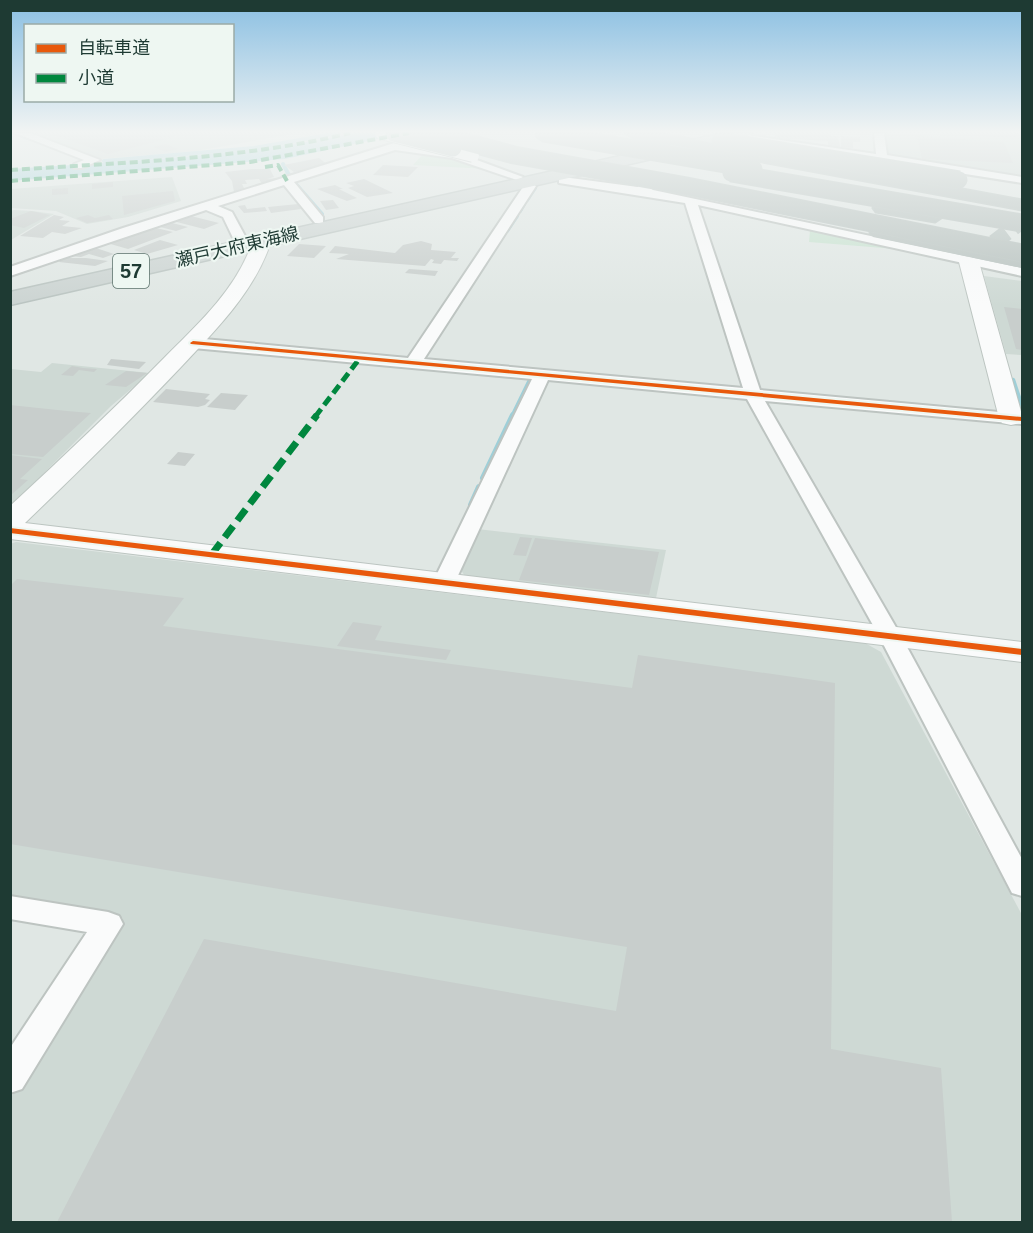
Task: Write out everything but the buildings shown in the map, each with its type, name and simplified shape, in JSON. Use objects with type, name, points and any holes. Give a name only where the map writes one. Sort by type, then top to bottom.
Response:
[{"type":"highway","points":[[675,191],[1019,256]]},
{"type":"highway","points":[[680,191],[1019,256]]},
{"type":"highway","points":[[709,191],[1019,256]]},
{"type":"highway","points":[[784,191],[1023,230]]},
{"type":"highway","points":[[834,191],[1023,223]]},
{"type":"highway","points":[[888,191],[1023,213]]},
{"type":"highway","points":[[911,191],[1023,213]]},
{"type":"highway","points":[[945,191],[1023,205]]},
{"type":"main road","name":"瀬戸大府東海線","points":[[10,299],[246,242],[319,220],[467,191]]},
{"type":"main road","name":"瀬戸大府東海線","points":[[10,292],[473,191]]},
{"type":"street","points":[[10,272],[259,191]]},
{"type":"street","points":[[294,191],[319,220]]},
{"type":"street","points":[[413,363],[527,191]]},
{"type":"street","points":[[664,191],[690,199],[969,262],[1019,256]]},
{"type":"street","points":[[690,199],[753,394],[890,636],[1023,885]]},
{"type":"street","points":[[10,522],[193,343],[254,270],[260,256],[259,250],[246,242],[228,214],[207,206]]},
{"type":"street","points":[[21,255],[42,260]]},
{"type":"street","points":[[193,343],[1017,418],[969,262]]},
{"type":"street","points":[[444,582],[542,375]]},
{"type":"street","points":[[10,530],[1023,652]]},
{"type":"street","points":[[10,908],[108,924],[10,1078]]},
{"type":"shaded area","points":[[11,191],[177,191],[181,201],[128,217],[87,224],[56,211],[11,208]]},
{"type":"shaded area","points":[[11,211],[54,214],[11,240]]},
{"type":"shaded area","points":[[984,276],[1022,281],[1022,355],[1006,354]]},
{"type":"shaded area","points":[[52,363],[150,373],[111,406],[11,506],[11,369],[41,372]]},
{"type":"shaded area","points":[[477,529],[666,550],[656,598],[465,576],[460,569]]},
{"type":"shaded area","points":[[16,542],[865,643],[881,652],[1022,915],[1022,1222],[11,1222],[10,1099],[123,918],[11,899],[10,544]]},
{"type":"green space","points":[[810,230],[896,249],[809,242]]},
{"type":"waterway","points":[[302,191],[322,214]]},
{"type":"waterway","points":[[527,200],[533,191]]},
{"type":"waterway","points":[[520,211],[524,204]]},
{"type":"waterway","points":[[507,231],[517,216]]},
{"type":"waterway","points":[[512,417],[531,378]]},
{"type":"waterway","points":[[1013,380],[1022,407]]},
{"type":"waterway","points":[[483,478],[513,415]]},
{"type":"waterway","points":[[471,505],[479,487]]},
{"type":"tunnel","points":[[975,257],[1022,221]]},
{"type":"tunnel","points":[[969,262],[977,256]]},
{"type":"marked path","points":[[212,554],[360,358]]},
{"type":"cycle path","points":[[193,343],[1022,419]]},
{"type":"cycle path","points":[[10,530],[1022,652]]}]
